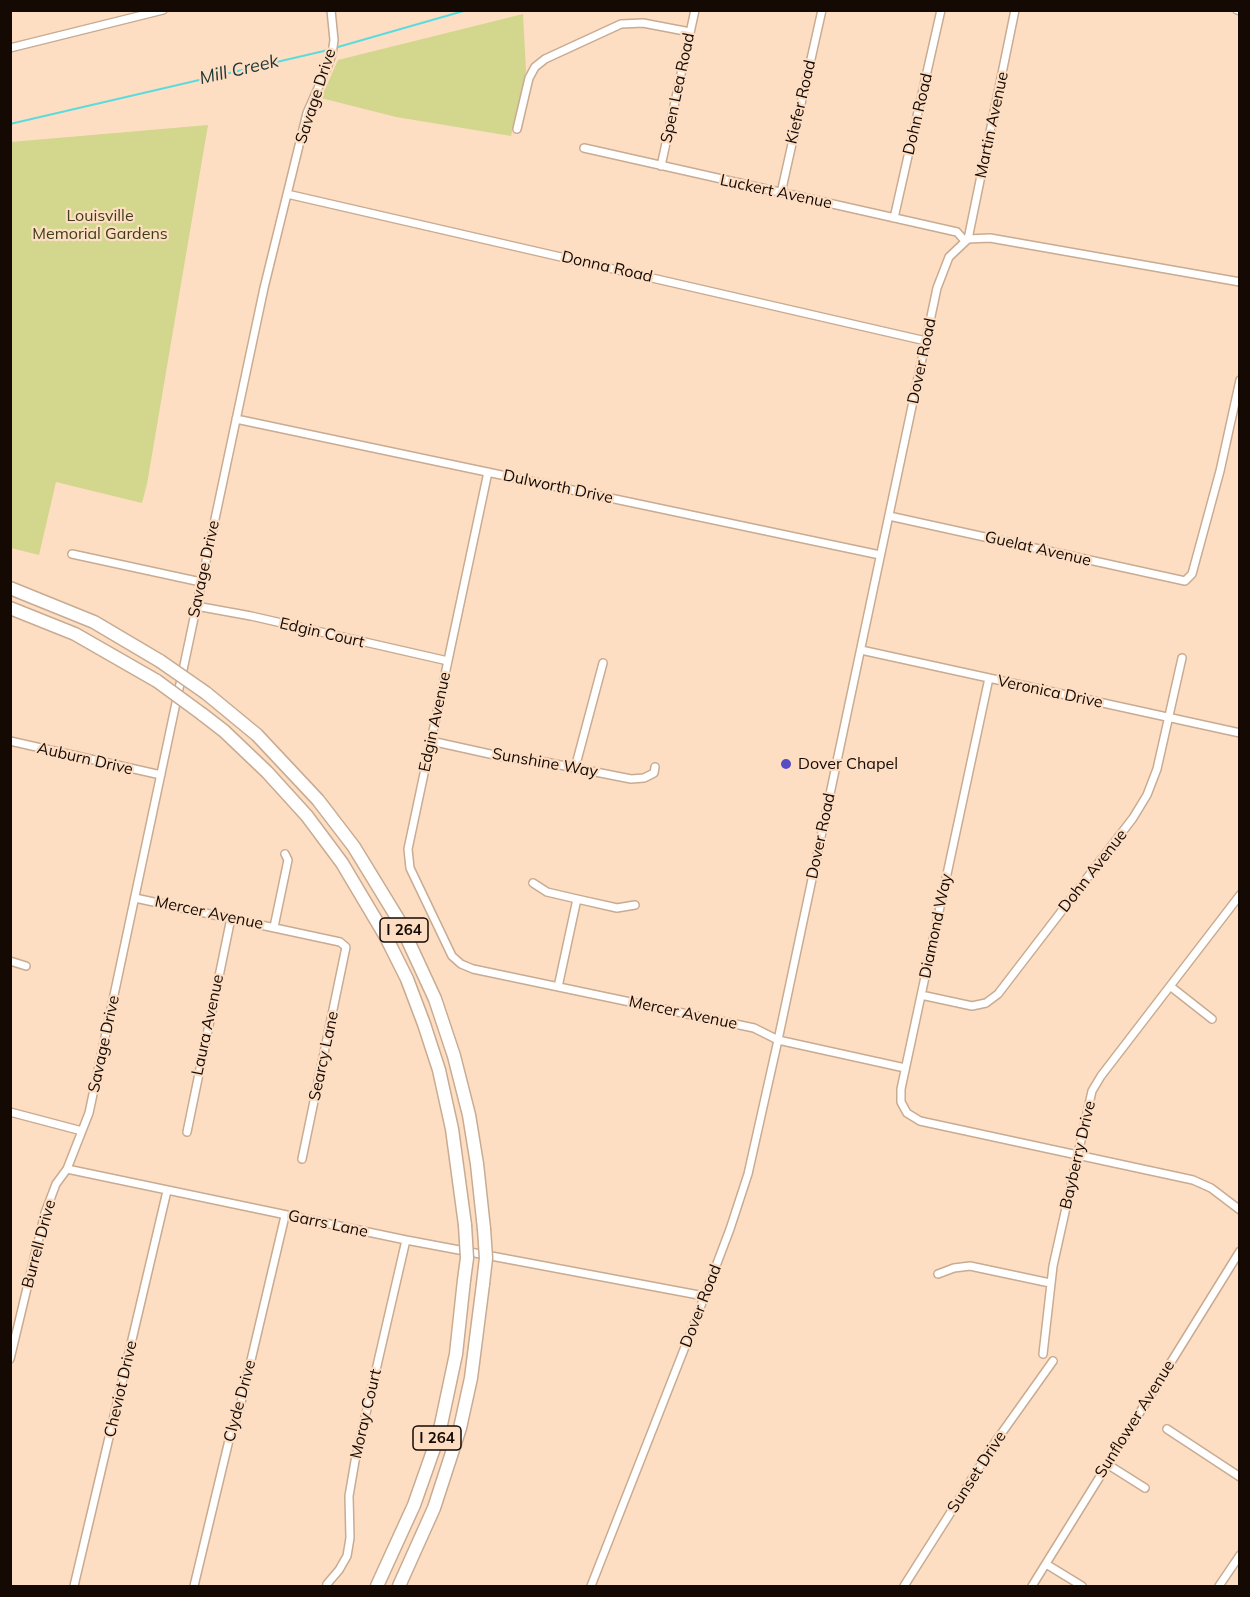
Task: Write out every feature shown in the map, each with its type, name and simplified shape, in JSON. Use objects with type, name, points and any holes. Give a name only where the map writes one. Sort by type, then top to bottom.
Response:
[{"type":"highway","name":"I 264","points":[[10,588],[94,622],[160,661],[206,693],[257,735],[318,800],[354,847],[399,919],[435,999],[454,1056],[469,1115],[477,1164],[486,1258],[471,1378],[460,1428],[434,1508],[399,1587]]},
{"type":"highway","name":"I 264","points":[[10,608],[75,634],[157,681],[202,714],[267,772],[307,816],[342,863],[386,937],[417,1006],[439,1070],[452,1129],[465,1225],[467,1258],[454,1364],[436,1442],[414,1505],[377,1587]]},
{"type":"street","points":[[10,48],[163,10]]},
{"type":"street","name":"Savage Drive","points":[[82,1131],[94,1090],[264,288],[307,113],[327,68],[334,40],[331,10]]},
{"type":"street","name":"Spen Lea Road","points":[[661,166],[695,10]]},
{"type":"street","name":"Kiefer Road","points":[[781,193],[822,10]]},
{"type":"street","name":"Dohn Road","points":[[894,218],[941,10]]},
{"type":"street","name":"Martin Avenue","points":[[967,240],[1015,10]]},
{"type":"street","points":[[517,129],[529,78],[535,67],[545,58],[621,24],[643,22],[690,33]]},
{"type":"street","name":"Luckert Avenue","points":[[584,148],[957,232],[967,240]]},
{"type":"street","name":"Donna Road","points":[[287,194],[926,341]]},
{"type":"street","points":[[967,240],[1003,240],[1239,282]]},
{"type":"street","name":"Dover Road","points":[[591,1587],[730,1229],[748,1174],[941,274],[949,256],[967,240]]},
{"type":"street","name":"Guelat Avenue","points":[[889,516],[1181,581],[1188,580],[1192,574],[1220,471],[1239,380]]},
{"type":"street","name":"Dulworth Drive","points":[[236,419],[880,555]]},
{"type":"street","name":"Edgin Avenue","points":[[459,963],[446,945],[417,884],[408,859],[408,849],[488,472]]},
{"type":"street","points":[[72,554],[201,582]]},
{"type":"street","name":"Edgin Court","points":[[196,606],[448,660]]},
{"type":"street","name":"Veronica Drive","points":[[861,650],[1239,733]]},
{"type":"street","name":"Dohn Avenue","points":[[921,995],[972,1006],[986,1003],[998,994],[1140,808],[1154,780],[1182,658]]},
{"type":"street","points":[[575,768],[603,663]]},
{"type":"street","name":"Diamond Way","points":[[989,678],[905,1068],[901,1102],[907,1113],[920,1121],[1077,1155]]},
{"type":"street","name":"Auburn Drive","points":[[10,741],[160,776]]},
{"type":"street","name":"Sunshine Way","points":[[431,741],[508,758],[639,779],[654,773],[655,767]]},
{"type":"street","points":[[274,927],[288,860],[285,854]]},
{"type":"street","points":[[533,883],[547,892],[617,908],[635,905]]},
{"type":"street","name":"Bayberry Drive","points":[[1042,1354],[1050,1283],[1089,1099],[1097,1083],[1239,895]]},
{"type":"street","name":"Mercer Avenue","points":[[135,898],[340,942],[346,947],[346,953]]},
{"type":"street","points":[[558,987],[577,899]]},
{"type":"street","name":"Laura Avenue","points":[[186,1132],[231,918]]},
{"type":"street","name":"Searcy Lane","points":[[303,1159],[346,953]]},
{"type":"street","points":[[10,961],[26,966]]},
{"type":"street","name":"Mercer Avenue","points":[[459,963],[473,969],[754,1028],[778,1040],[905,1068]]},
{"type":"street","points":[[1170,986],[1212,1019]]},
{"type":"street","points":[[10,1112],[82,1131],[66,1168]]},
{"type":"street","points":[[1077,1155],[1204,1184],[1239,1210]]},
{"type":"street","name":"Garrs Lane","points":[[66,1168],[285,1216],[704,1296]]},
{"type":"street","name":"Burrell Drive","points":[[10,1359],[45,1213],[56,1184],[66,1168]]},
{"type":"street","name":"Cheviot Drive","points":[[74,1587],[167,1191]]},
{"type":"street","name":"Clyde Drive","points":[[194,1587],[285,1216]]},
{"type":"street","name":"Moray Court","points":[[327,1584],[347,1556],[350,1538],[349,1496],[355,1461],[406,1240]]},
{"type":"street","name":"Sunflower Avenue","points":[[1032,1587],[1239,1251]]},
{"type":"street","points":[[938,1274],[954,1268],[969,1266],[1050,1283]]},
{"type":"street","name":"Sunset Drive","points":[[904,1587],[996,1441],[1053,1361]]},
{"type":"street","points":[[1167,1429],[1239,1477]]},
{"type":"street","points":[[1107,1464],[1145,1488]]},
{"type":"street","points":[[1219,1587],[1239,1555]]},
{"type":"street","points":[[1046,1564],[1082,1587]]},
{"type":"green space","points":[[523,14],[526,71],[511,136],[396,117],[321,98],[338,60]]},
{"type":"green space","name":"Louisville Memorial Gardens","points":[[208,125],[142,503],[56,482],[39,555],[11,548],[11,142]]},
{"type":"waterway","name":"Mill Creek","points":[[10,124],[324,51],[467,10]]},
{"type":"place","name":"Dover Chapel","points":[[786,764]]}]
